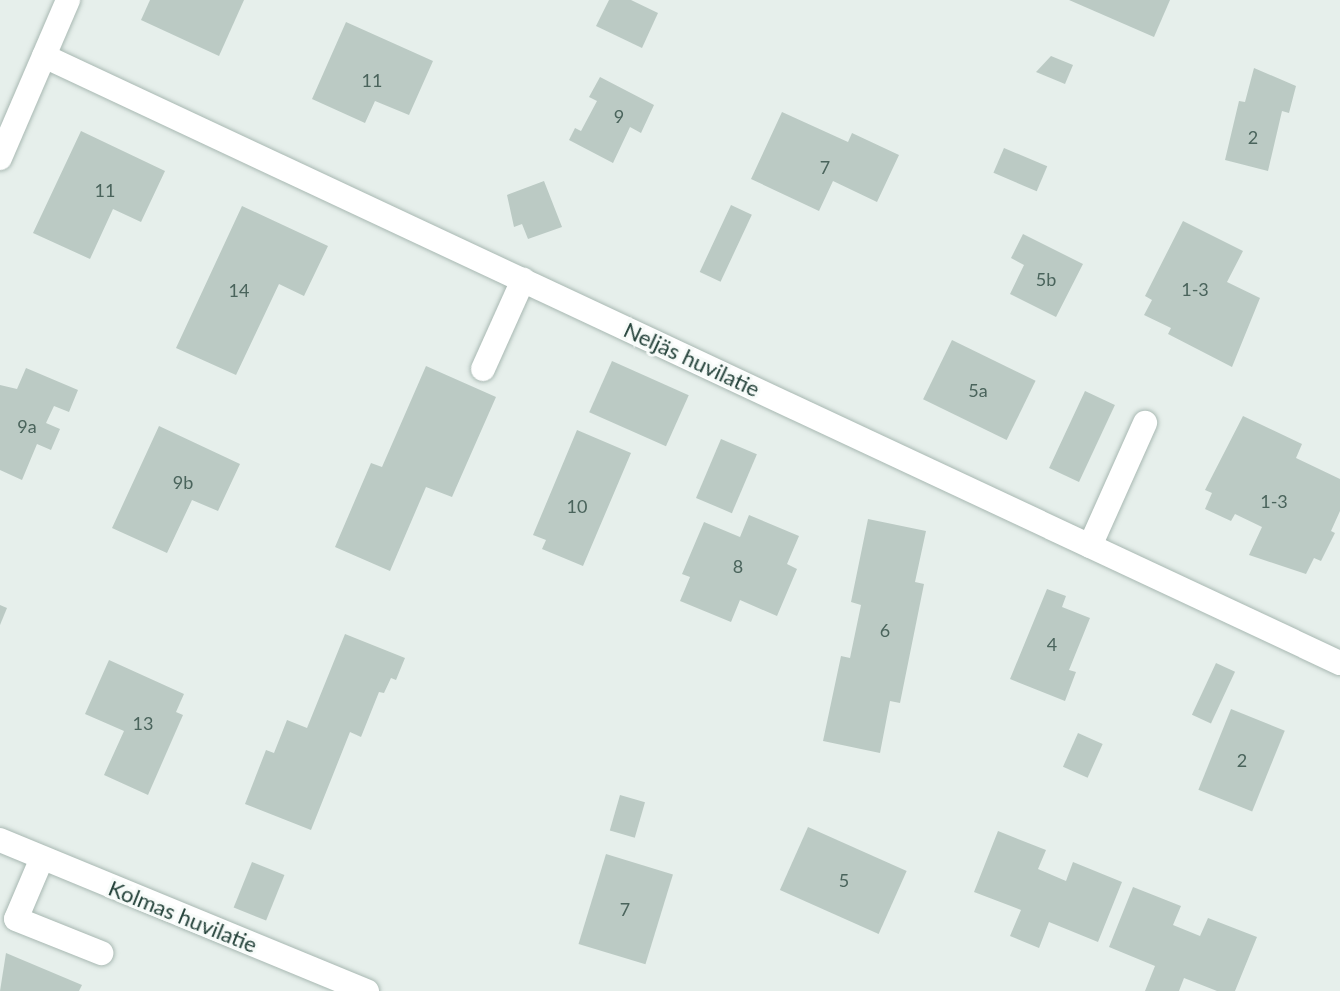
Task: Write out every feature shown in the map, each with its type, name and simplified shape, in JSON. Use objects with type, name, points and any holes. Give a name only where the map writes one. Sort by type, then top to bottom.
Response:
[{"type":"street","points":[[0,158],[68,0]]},
{"type":"street","name":"Neljäs huvilatie","points":[[44,56],[1340,663]]},
{"type":"street","points":[[483,369],[523,280]]},
{"type":"street","points":[[1090,546],[1145,423]]},
{"type":"street","name":"Kolmas huvilatie","points":[[0,840],[367,991]]},
{"type":"street","points":[[42,858],[16,919],[101,953]]},
{"type":"building","points":[[150,0],[244,0],[219,56],[141,20]]},
{"type":"building","points":[[609,0],[631,0],[658,13],[642,48],[596,26]]},
{"type":"building","points":[[1069,0],[1170,0],[1154,37]]},
{"type":"building","points":[[346,22],[433,61],[409,115],[375,101],[365,123],[312,99]]},
{"type":"building","points":[[1051,56],[1073,65],[1065,84],[1036,72]]},
{"type":"building","points":[[1254,68],[1296,86],[1289,113],[1282,111],[1268,171],[1225,160],[1239,101],[1245,102]]},
{"type":"building","points":[[600,77],[654,105],[641,133],[630,127],[613,163],[569,140],[575,128],[581,131],[597,101],[589,97]]},
{"type":"building","points":[[782,112],[848,142],[852,133],[899,155],[877,202],[833,181],[819,211],[751,179]]},
{"type":"building","points":[[81,131],[165,171],[141,222],[113,209],[90,259],[33,233]]},
{"type":"building","points":[[1004,148],[1047,166],[1037,191],[993,173]]},
{"type":"building","points":[[544,181],[562,227],[528,239],[522,224],[514,227],[507,195]]},
{"type":"building","points":[[731,205],[752,215],[721,282],[700,272]]},
{"type":"building","points":[[242,206],[328,246],[304,296],[279,284],[236,375],[176,348]]},
{"type":"building","points":[[1183,221],[1243,251],[1227,282],[1260,298],[1232,367],[1168,334],[1171,328],[1144,315],[1152,300],[1145,296]]},
{"type":"building","points":[[1023,234],[1083,264],[1056,317],[1010,294],[1024,265],[1011,258]]},
{"type":"building","points":[[952,340],[1036,381],[1007,440],[923,399]]},
{"type":"building","points":[[612,361],[689,395],[666,446],[589,412]]},
{"type":"building","points":[[426,366],[496,397],[452,497],[426,487],[390,571],[335,547],[371,463],[382,467]]},
{"type":"building","points":[[26,368],[78,390],[69,412],[54,406],[46,423],[60,429],[51,450],[37,444],[22,480],[0,470],[0,385],[17,389]]},
{"type":"building","points":[[1085,391],[1115,405],[1079,482],[1049,468]]},
{"type":"building","points":[[1243,416],[1302,444],[1296,458],[1340,479],[1340,511],[1331,531],[1335,533],[1321,561],[1314,558],[1306,574],[1249,555],[1262,527],[1235,514],[1231,521],[1205,509],[1212,493],[1205,490]]},
{"type":"building","points":[[159,426],[240,464],[218,511],[192,500],[167,553],[112,528]]},
{"type":"building","points":[[577,430],[631,453],[583,566],[542,549],[546,540],[533,535]]},
{"type":"building","points":[[721,439],[757,454],[732,513],[696,498]]},
{"type":"building","points":[[749,515],[799,536],[787,564],[797,569],[777,616],[740,600],[731,622],[680,601],[690,577],[682,574],[704,522],[740,537]]},
{"type":"building","points":[[868,519],[926,531],[915,582],[924,584],[900,703],[890,701],[880,753],[823,741],[841,656],[850,658],[861,605],[851,602]]},
{"type":"building","points":[[1047,589],[1066,596],[1062,607],[1090,618],[1069,670],[1076,672],[1065,701],[1010,679]]},
{"type":"building","points":[[0,605],[7,608],[0,625]]},
{"type":"building","points":[[345,634],[405,658],[396,680],[391,678],[384,693],[379,692],[361,737],[350,732],[311,830],[245,804],[266,750],[274,753],[287,720],[307,728]]},
{"type":"building","points":[[109,660],[184,694],[176,712],[183,715],[148,795],[104,775],[124,731],[85,714]]},
{"type":"building","points":[[1216,663],[1235,672],[1211,724],[1192,715]]},
{"type":"building","points":[[1231,709],[1285,731],[1252,811],[1198,790]]},
{"type":"building","points":[[1078,733],[1103,744],[1088,778],[1063,767]]},
{"type":"building","points":[[620,795],[645,802],[635,838],[610,831]]},
{"type":"building","points":[[808,827],[907,871],[879,934],[780,890]]},
{"type":"building","points":[[998,831],[1046,850],[1038,869],[1066,881],[1073,862],[1122,882],[1098,942],[1049,922],[1039,948],[1010,936],[1021,910],[974,892]]},
{"type":"building","points":[[606,854],[673,874],[645,964],[579,944]]},
{"type":"building","points":[[252,862],[284,875],[266,921],[234,907]]},
{"type":"building","points":[[1133,887],[1181,906],[1173,925],[1200,936],[1208,918],[1257,937],[1235,991],[1217,991],[1184,978],[1179,991],[1145,991],[1155,966],[1109,947]]},
{"type":"building","points":[[6,953],[82,985],[79,991],[0,991]]}]
